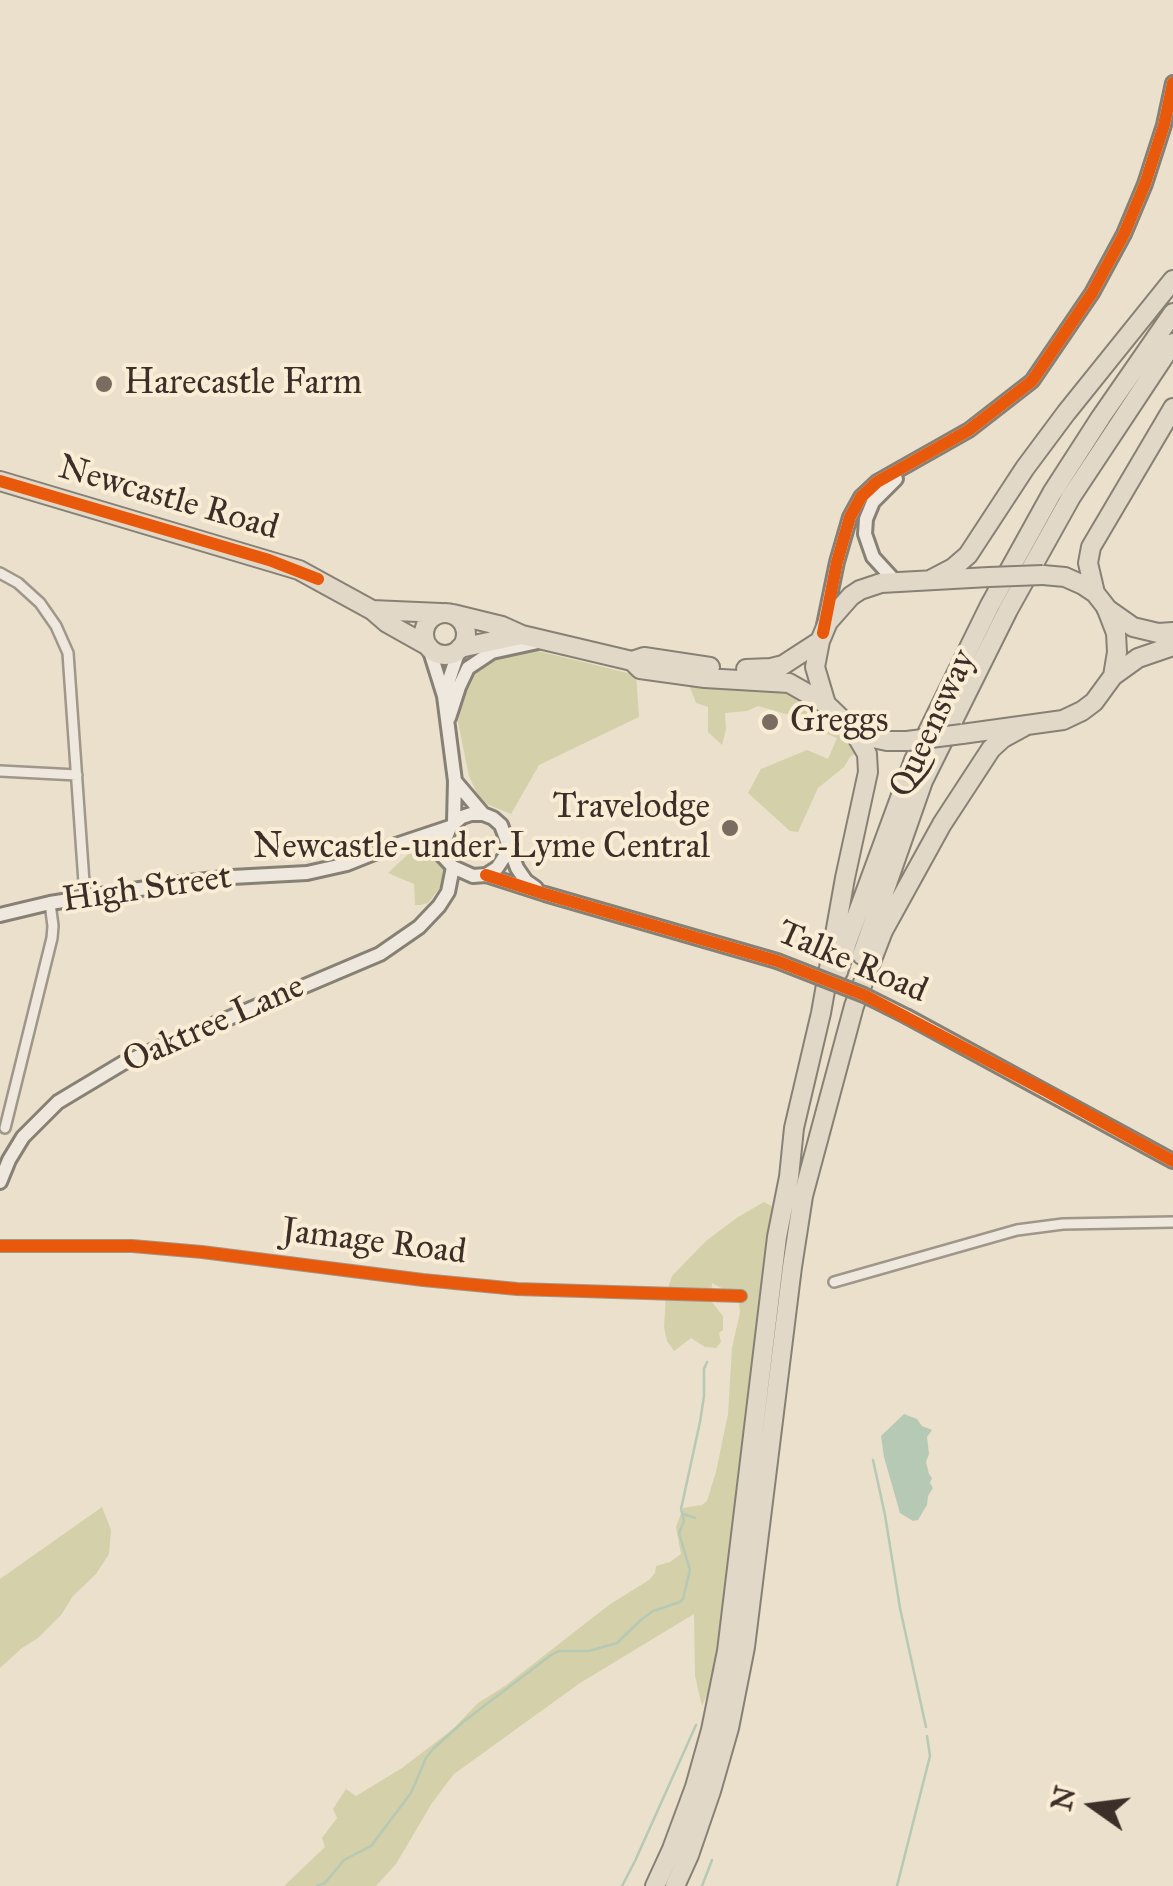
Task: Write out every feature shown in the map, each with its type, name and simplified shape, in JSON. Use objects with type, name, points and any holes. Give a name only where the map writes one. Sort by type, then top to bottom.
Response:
[{"type":"highway","points":[[932,579],[968,555],[1025,468],[1173,280]]},
{"type":"highway","name":"Queensway","points":[[788,1177],[815,1057],[847,942],[914,760],[990,606],[1052,493],[1173,313]]},
{"type":"highway","name":"Queensway","points":[[804,1196],[839,1032],[878,906],[923,782],[1008,610],[1071,497],[1173,343]]},
{"type":"highway","points":[[1114,676],[1116,633],[1088,571],[1091,548],[1173,408]]},
{"type":"highway","name":"Newcastle Road","points":[[0,481],[299,570],[429,647]]},
{"type":"highway","points":[[826,704],[816,667],[821,637],[838,609],[869,586],[932,579],[1058,576],[1075,580],[1133,627],[1173,632]]},
{"type":"highway","name":"Newcastle Road","points":[[372,610],[448,613],[632,661],[640,669],[682,676],[788,683],[826,704],[854,730]]},
{"type":"highway","points":[[448,613],[466,627],[460,649],[441,654],[429,647],[424,634],[434,616],[448,613]]},
{"type":"highway","name":"Newcastle Road","points":[[460,649],[522,635]]},
{"type":"highway","name":"Newcastle Road","points":[[632,661],[644,657],[714,668],[771,668],[794,659],[821,637]]},
{"type":"highway","points":[[854,730],[878,740],[906,741],[1064,720],[1094,702],[1114,676],[1138,658],[1173,646]]},
{"type":"highway","points":[[675,1886],[712,1791],[729,1728],[742,1663],[804,1196],[854,1006],[883,931],[942,824],[981,763],[1003,738],[1024,726]]},
{"type":"highway","points":[[655,1886],[695,1787],[724,1667],[794,1128],[821,1013],[868,772],[867,754],[854,730]]},
{"type":"street","points":[[821,637],[837,562],[861,497],[877,482],[969,430],[1032,381],[1092,293],[1145,184],[1173,83]]},
{"type":"street","points":[[896,581],[868,549],[866,519],[880,494],[921,458]]},
{"type":"street","points":[[0,573],[40,603],[68,653],[85,898]]},
{"type":"street","points":[[448,725],[468,668],[492,652],[546,640]]},
{"type":"street","points":[[429,647],[444,696],[455,781],[452,824],[445,840],[451,864]]},
{"type":"street","points":[[444,696],[460,649]]},
{"type":"street","points":[[0,770],[77,775]]},
{"type":"street","points":[[455,781],[483,814]]},
{"type":"street","points":[[452,824],[471,814],[493,818],[506,834],[517,868],[526,881],[545,894]]},
{"type":"street","name":"High Street","points":[[0,914],[232,877],[307,873],[347,864],[452,824]]},
{"type":"street","points":[[410,841],[438,850],[451,864],[479,875],[497,868],[508,845]]},
{"type":"street","name":"Oaktree Lane","points":[[0,1182],[23,1137],[58,1102],[123,1063],[380,954],[419,927],[448,892],[451,864]]},
{"type":"street","name":"Oaktree Lane","points":[[448,892],[479,875]]},
{"type":"street","name":"Talke Road","points":[[479,875],[776,961],[864,995],[1173,1162]]},
{"type":"street","points":[[5,1128],[52,938],[50,903]]},
{"type":"street","points":[[834,1282],[1016,1230],[1063,1224],[1173,1222]]},
{"type":"street","name":"Jamage Road","points":[[0,1246],[132,1246],[517,1289],[742,1296]]},
{"type":"shaded area","points":[[534,650],[636,675],[639,717],[539,765],[511,814],[484,803],[476,791],[458,722],[465,687],[473,671],[494,657]]},
{"type":"shaded area","points":[[688,682],[793,691],[810,703],[807,714],[786,714],[758,706],[725,713],[722,745],[708,732],[708,707],[696,703]]},
{"type":"shaded area","points":[[828,722],[861,749],[818,788],[798,832],[790,831],[748,793],[761,769],[807,750],[828,759],[837,738],[816,729]]},
{"type":"shaded area","points":[[418,845],[445,864],[448,877],[428,903],[415,905],[414,884],[388,873]]},
{"type":"shaded area","points":[[764,1202],[775,1211],[750,1370],[718,1649],[702,1706],[695,1676],[694,1614],[580,1683],[454,1774],[396,1864],[376,1886],[284,1886],[325,1847],[322,1838],[337,1818],[333,1809],[346,1789],[356,1796],[402,1768],[453,1729],[478,1703],[609,1605],[649,1580],[656,1566],[681,1554],[676,1527],[683,1508],[707,1501],[716,1472],[728,1414],[732,1348],[740,1312],[731,1293],[712,1283],[711,1301],[723,1316],[721,1342],[716,1348],[705,1347],[691,1338],[674,1351],[664,1327],[666,1294],[672,1276],[706,1241]]},
{"type":"shaded area","points":[[904,1414],[932,1430],[927,1437],[926,1462],[933,1488],[918,1520],[913,1521],[900,1513],[881,1436]]},
{"type":"shaded area","points":[[102,1507],[111,1530],[109,1554],[61,1615],[0,1668],[0,1579]]},
{"type":"waterway","points":[[317,1886],[325,1883],[344,1860],[371,1846],[411,1793],[426,1758],[463,1722],[551,1655],[617,1643],[653,1611],[683,1599],[690,1570],[679,1533],[684,1521],[681,1509],[700,1422],[707,1362]]},
{"type":"waterway","points":[[873,1460],[926,1727]]},
{"type":"waterway","points":[[683,1514],[695,1518]]},
{"type":"waterway","points":[[622,1886],[696,1725]]},
{"type":"waterway","points":[[897,1886],[930,1756],[927,1736]]},
{"type":"waterway","points":[[702,1886],[712,1860]]},
{"type":"cycle path","points":[[823,633],[837,562],[850,517],[861,497],[877,482],[969,430],[1032,381],[1092,293],[1145,184],[1173,83]]},
{"type":"cycle path","points":[[0,481],[269,560],[318,579]]},
{"type":"cycle path","points":[[486,875],[777,961],[864,995],[1173,1161]]},
{"type":"cycle path","points":[[0,1246],[132,1246],[517,1289],[741,1296]]},
{"type":"place","name":"Harecastle Farm","points":[[104,384]]},
{"type":"place","name":"Greggs","points":[[770,722]]},
{"type":"place","name":"Travelodge Newcastle-under-Lyme Central","points":[[730,828]]}]
